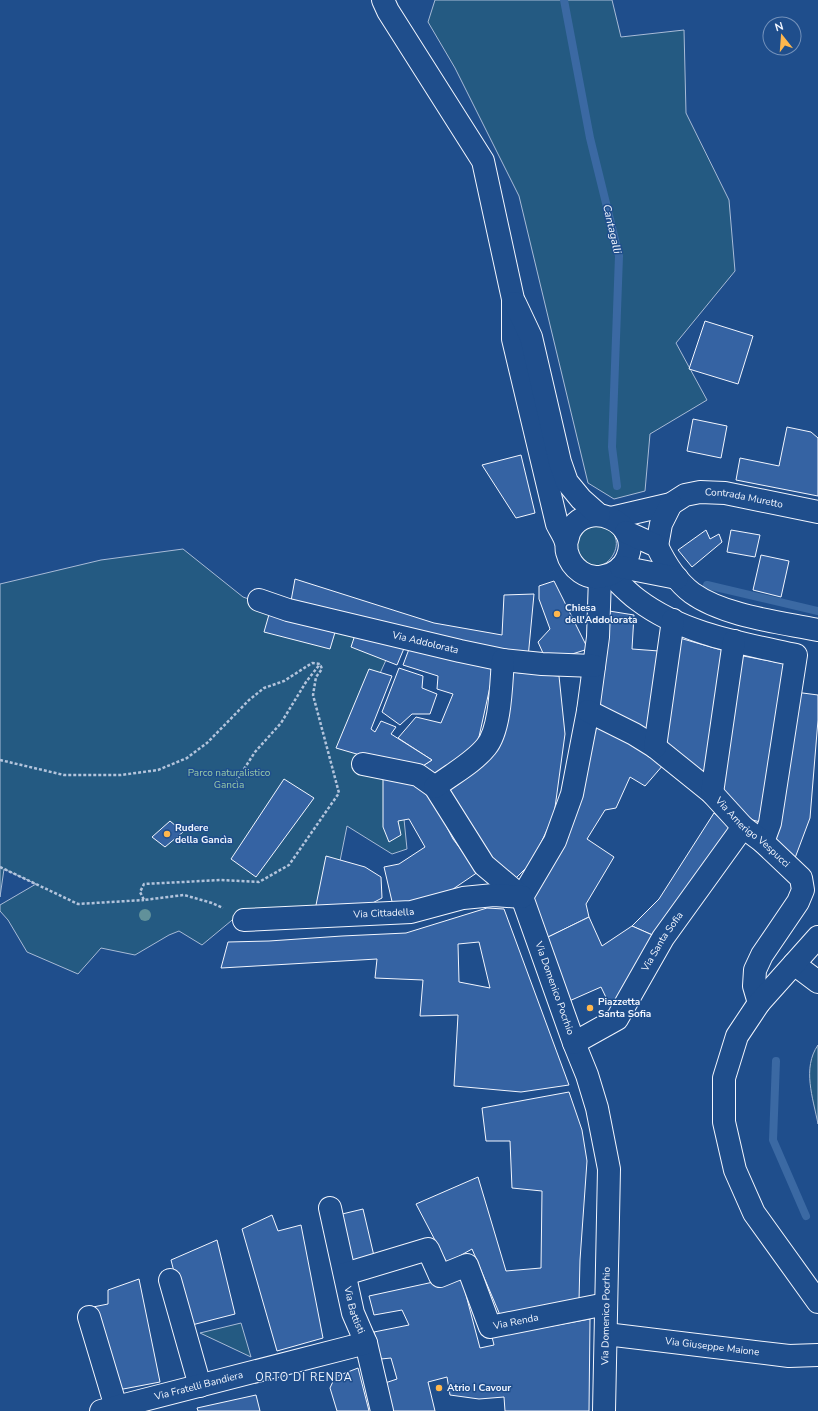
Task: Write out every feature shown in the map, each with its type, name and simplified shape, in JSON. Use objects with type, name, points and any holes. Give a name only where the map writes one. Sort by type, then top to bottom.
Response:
[{"type":"street","points":[[383,0],[388,11],[483,161],[513,299],[513,339],[557,524],[566,543]]},
{"type":"street","points":[[513,299],[531,337],[560,462],[567,482],[581,499],[612,521],[657,546],[665,562],[691,593],[736,613],[818,630]]},
{"type":"street","name":"Contrada Muretto","points":[[612,521],[671,504],[685,495],[700,492],[724,493],[818,512]]},
{"type":"street","points":[[657,546],[661,524],[671,504]]},
{"type":"street","points":[[363,764],[418,775],[435,787],[484,865],[522,897],[555,841],[572,794],[588,711],[598,637],[611,573],[627,558],[629,551],[629,542],[612,521],[589,516],[578,522],[570,530],[566,543],[566,551],[570,562],[577,570],[586,575],[611,573],[677,578]]},
{"type":"street","points":[[611,573],[637,600],[664,616],[697,631],[796,655],[770,823],[763,842]]},
{"type":"street","name":"Via Addolorata","points":[[259,600],[288,610],[503,660],[542,664],[594,666]]},
{"type":"street","points":[[655,747],[673,620]]},
{"type":"street","points":[[712,793],[734,641]]},
{"type":"street","points":[[435,787],[475,758],[487,746],[494,732],[498,714],[503,660]]},
{"type":"street","name":"Via Amerigo Vespucci","points":[[588,711],[634,734],[655,747],[712,793],[743,827],[763,842],[801,878],[803,890],[798,902],[762,955],[755,970],[754,986],[759,1003]]},
{"type":"street","name":"Via Santa Sofia","points":[[574,1043],[617,1019],[663,938],[743,827]]},
{"type":"street","name":"Via Cittadella","points":[[244,920],[411,912],[463,898],[494,895],[522,897]]},
{"type":"street","name":"Via Domenico Pocrhio","points":[[522,897],[574,1043],[587,1074],[597,1108],[609,1169],[604,1411]]},
{"type":"street","points":[[818,937],[759,1003],[737,1036],[724,1078],[724,1122],[735,1170],[754,1213],[818,1302]]},
{"type":"street","points":[[794,964],[818,982]]},
{"type":"street","name":"Via Battisti","points":[[330,1208],[353,1313],[366,1343],[382,1411]]},
{"type":"street","name":"Via Renda","points":[[344,1274],[428,1249],[440,1276],[467,1265],[490,1327],[606,1304]]},
{"type":"street","points":[[170,1280],[200,1386]]},
{"type":"street","points":[[89,1317],[109,1409]]},
{"type":"street","name":"Via Giuseppe Maione","points":[[606,1334],[789,1356],[818,1354]]},
{"type":"street","name":"Via Fratelli Bandiera","points":[[109,1409],[366,1343]]},
{"type":"path","points":[[0,760],[64,775],[121,775],[158,770],[187,758],[206,743],[248,700],[264,688],[284,681],[312,663],[318,662],[320,664]]},
{"type":"path","points":[[233,786],[255,752],[281,722],[306,682],[320,664]]},
{"type":"path","points":[[144,900],[140,892],[144,884],[221,880],[259,882],[289,865],[339,793],[313,695],[316,677],[322,669],[320,664]]},
{"type":"path","points":[[0,868],[78,904],[144,900],[184,895],[212,903],[244,920]]},
{"type":"green space","points":[[435,0],[612,0],[621,37],[684,30],[686,113],[729,200],[735,271],[676,343],[707,400],[650,434],[645,491],[614,499],[588,483],[519,196],[455,68],[428,22]]},
{"type":"green space","points":[[591,523],[611,531],[615,536],[616,541],[615,552],[612,557],[604,564],[599,566],[592,566],[581,562],[574,537]]},
{"type":"green space","name":"Parco naturalistico Gancìa","points":[[183,549],[243,597],[391,649],[349,742],[399,769],[407,849],[392,854],[347,826],[330,911],[237,916],[202,945],[179,931],[169,935],[135,955],[101,948],[78,974],[27,952],[8,920],[0,911],[0,905],[36,884],[4,869],[0,897],[0,584],[101,560]]},
{"type":"green space","points":[[818,1045],[818,1124],[810,1083],[810,1073],[813,1054]]},
{"type":"green space","points":[[241,1323],[251,1357],[200,1333]]},
{"type":"building","points":[[705,321],[753,336],[738,384],[689,369]]},
{"type":"building","points":[[693,419],[727,426],[721,458],[687,451]]},
{"type":"building","points":[[787,427],[811,432],[818,438],[818,496],[736,480],[740,458],[779,466]]},
{"type":"building","points":[[521,455],[535,513],[516,518],[482,465]]},
{"type":"building","points":[[706,530],[710,539],[719,534],[722,542],[692,567],[678,550]]},
{"type":"building","points":[[731,530],[760,535],[755,557],[727,552]]},
{"type":"building","points":[[761,555],[789,561],[781,597],[753,590]]},
{"type":"building","points":[[295,579],[434,623],[502,635],[504,595],[534,594],[528,658],[291,601]]},
{"type":"building","name":"Chiesa dell'Addolorata","points":[[554,581],[588,649],[547,662],[538,642],[550,629],[539,599],[539,586]]},
{"type":"building","points":[[603,610],[634,615],[632,649],[659,651],[650,734],[594,708]]},
{"type":"building","points":[[270,611],[336,629],[330,649],[264,632]]},
{"type":"building","points":[[356,632],[405,646],[397,665],[351,647]]},
{"type":"building","points":[[676,637],[725,651],[710,783],[661,744]]},
{"type":"building","points":[[409,649],[495,664],[477,746],[435,777],[415,771],[432,760],[398,738],[416,717],[441,723],[453,694],[437,689],[438,676],[403,665]]},
{"type":"building","points":[[738,655],[786,664],[764,823],[741,817],[717,791]]},
{"type":"building","points":[[399,668],[423,676],[422,688],[437,694],[430,714],[412,714],[400,725],[382,712]]},
{"type":"building","points":[[369,669],[392,676],[371,729],[375,732],[381,721],[396,727],[391,734],[432,760],[415,771],[336,748]]},
{"type":"building","points":[[510,672],[559,676],[565,734],[554,815],[532,862],[511,883],[480,847],[443,787],[494,746]]},
{"type":"building","points":[[795,692],[818,695],[818,720],[810,818],[795,858],[770,840]]},
{"type":"building","points":[[597,725],[664,764],[645,786],[630,777],[616,808],[605,810],[587,839],[614,857],[586,904],[589,917],[544,939],[529,896],[564,835]]},
{"type":"building","points":[[383,775],[414,779],[429,792],[453,839],[478,872],[437,900],[394,910],[384,867],[399,864],[425,847],[409,819],[398,821],[401,835],[389,842],[383,827]]},
{"type":"building","points":[[284,779],[314,798],[256,877],[231,859]]},
{"type":"building","points":[[714,813],[736,831],[657,937],[632,926],[659,899]]},
{"type":"building","name":"Rudere della Gancìa","points":[[170,821],[183,832],[165,847],[152,837]]},
{"type":"building","points":[[326,856],[365,867],[381,877],[382,898],[361,909],[315,910]]},
{"type":"building","points":[[487,908],[504,909],[569,1085],[521,1092],[454,1086],[458,1015],[420,1016],[423,980],[375,978],[377,959],[221,968],[228,942],[406,933]],"holes":[[[479,942],[490,988],[459,982],[458,944]]]},
{"type":"building","points":[[589,917],[602,946],[632,926],[657,937],[614,1014],[601,987],[567,1002],[544,939]]},
{"type":"building","points":[[569,1092],[582,1130],[587,1161],[580,1260],[579,1301],[500,1315],[472,1249],[447,1263],[416,1204],[478,1177],[506,1271],[541,1268],[542,1191],[512,1188],[510,1141],[486,1141],[482,1108]]},
{"type":"building","points":[[363,1209],[374,1256],[349,1262],[338,1215]]},
{"type":"building","points":[[272,1215],[278,1231],[301,1225],[323,1338],[277,1351],[242,1229]]},
{"type":"building","points":[[217,1240],[235,1314],[188,1326],[171,1260]]},
{"type":"building","points":[[461,1276],[480,1348],[494,1345],[492,1337],[590,1319],[589,1411],[505,1411],[504,1397],[479,1399],[450,1395],[447,1377],[428,1382],[435,1411],[389,1411],[385,1383],[397,1379],[391,1358],[381,1359],[374,1332],[409,1325],[402,1310],[374,1315],[369,1296]]},
{"type":"building","points":[[139,1279],[160,1382],[118,1390],[93,1307],[108,1304],[108,1290]]},
{"type":"building","points":[[358,1368],[369,1411],[337,1411],[330,1388],[335,1377]]},
{"type":"building","points":[[256,1395],[260,1411],[198,1411],[197,1408]]},
{"type":"waterway","name":"Cantagalli","points":[[564,0],[590,138],[619,256],[612,447],[617,486]]},
{"type":"waterway","points":[[707,585],[818,611]]},
{"type":"waterway","points":[[776,1061],[773,1140],[806,1216]]},
{"type":"place","name":"Chiesa dell'Addolorata","points":[[557,614]]},
{"type":"place","name":"Rudere della Gancìa","points":[[167,834]]},
{"type":"place","name":"Piazzetta Santa Sofia","points":[[590,1008]]},
{"type":"place","name":"Atrio I Cavour","points":[[439,1388]]},
{"type":"district","name":"ORTO DI RENDA","points":[[304,1377]]}]
